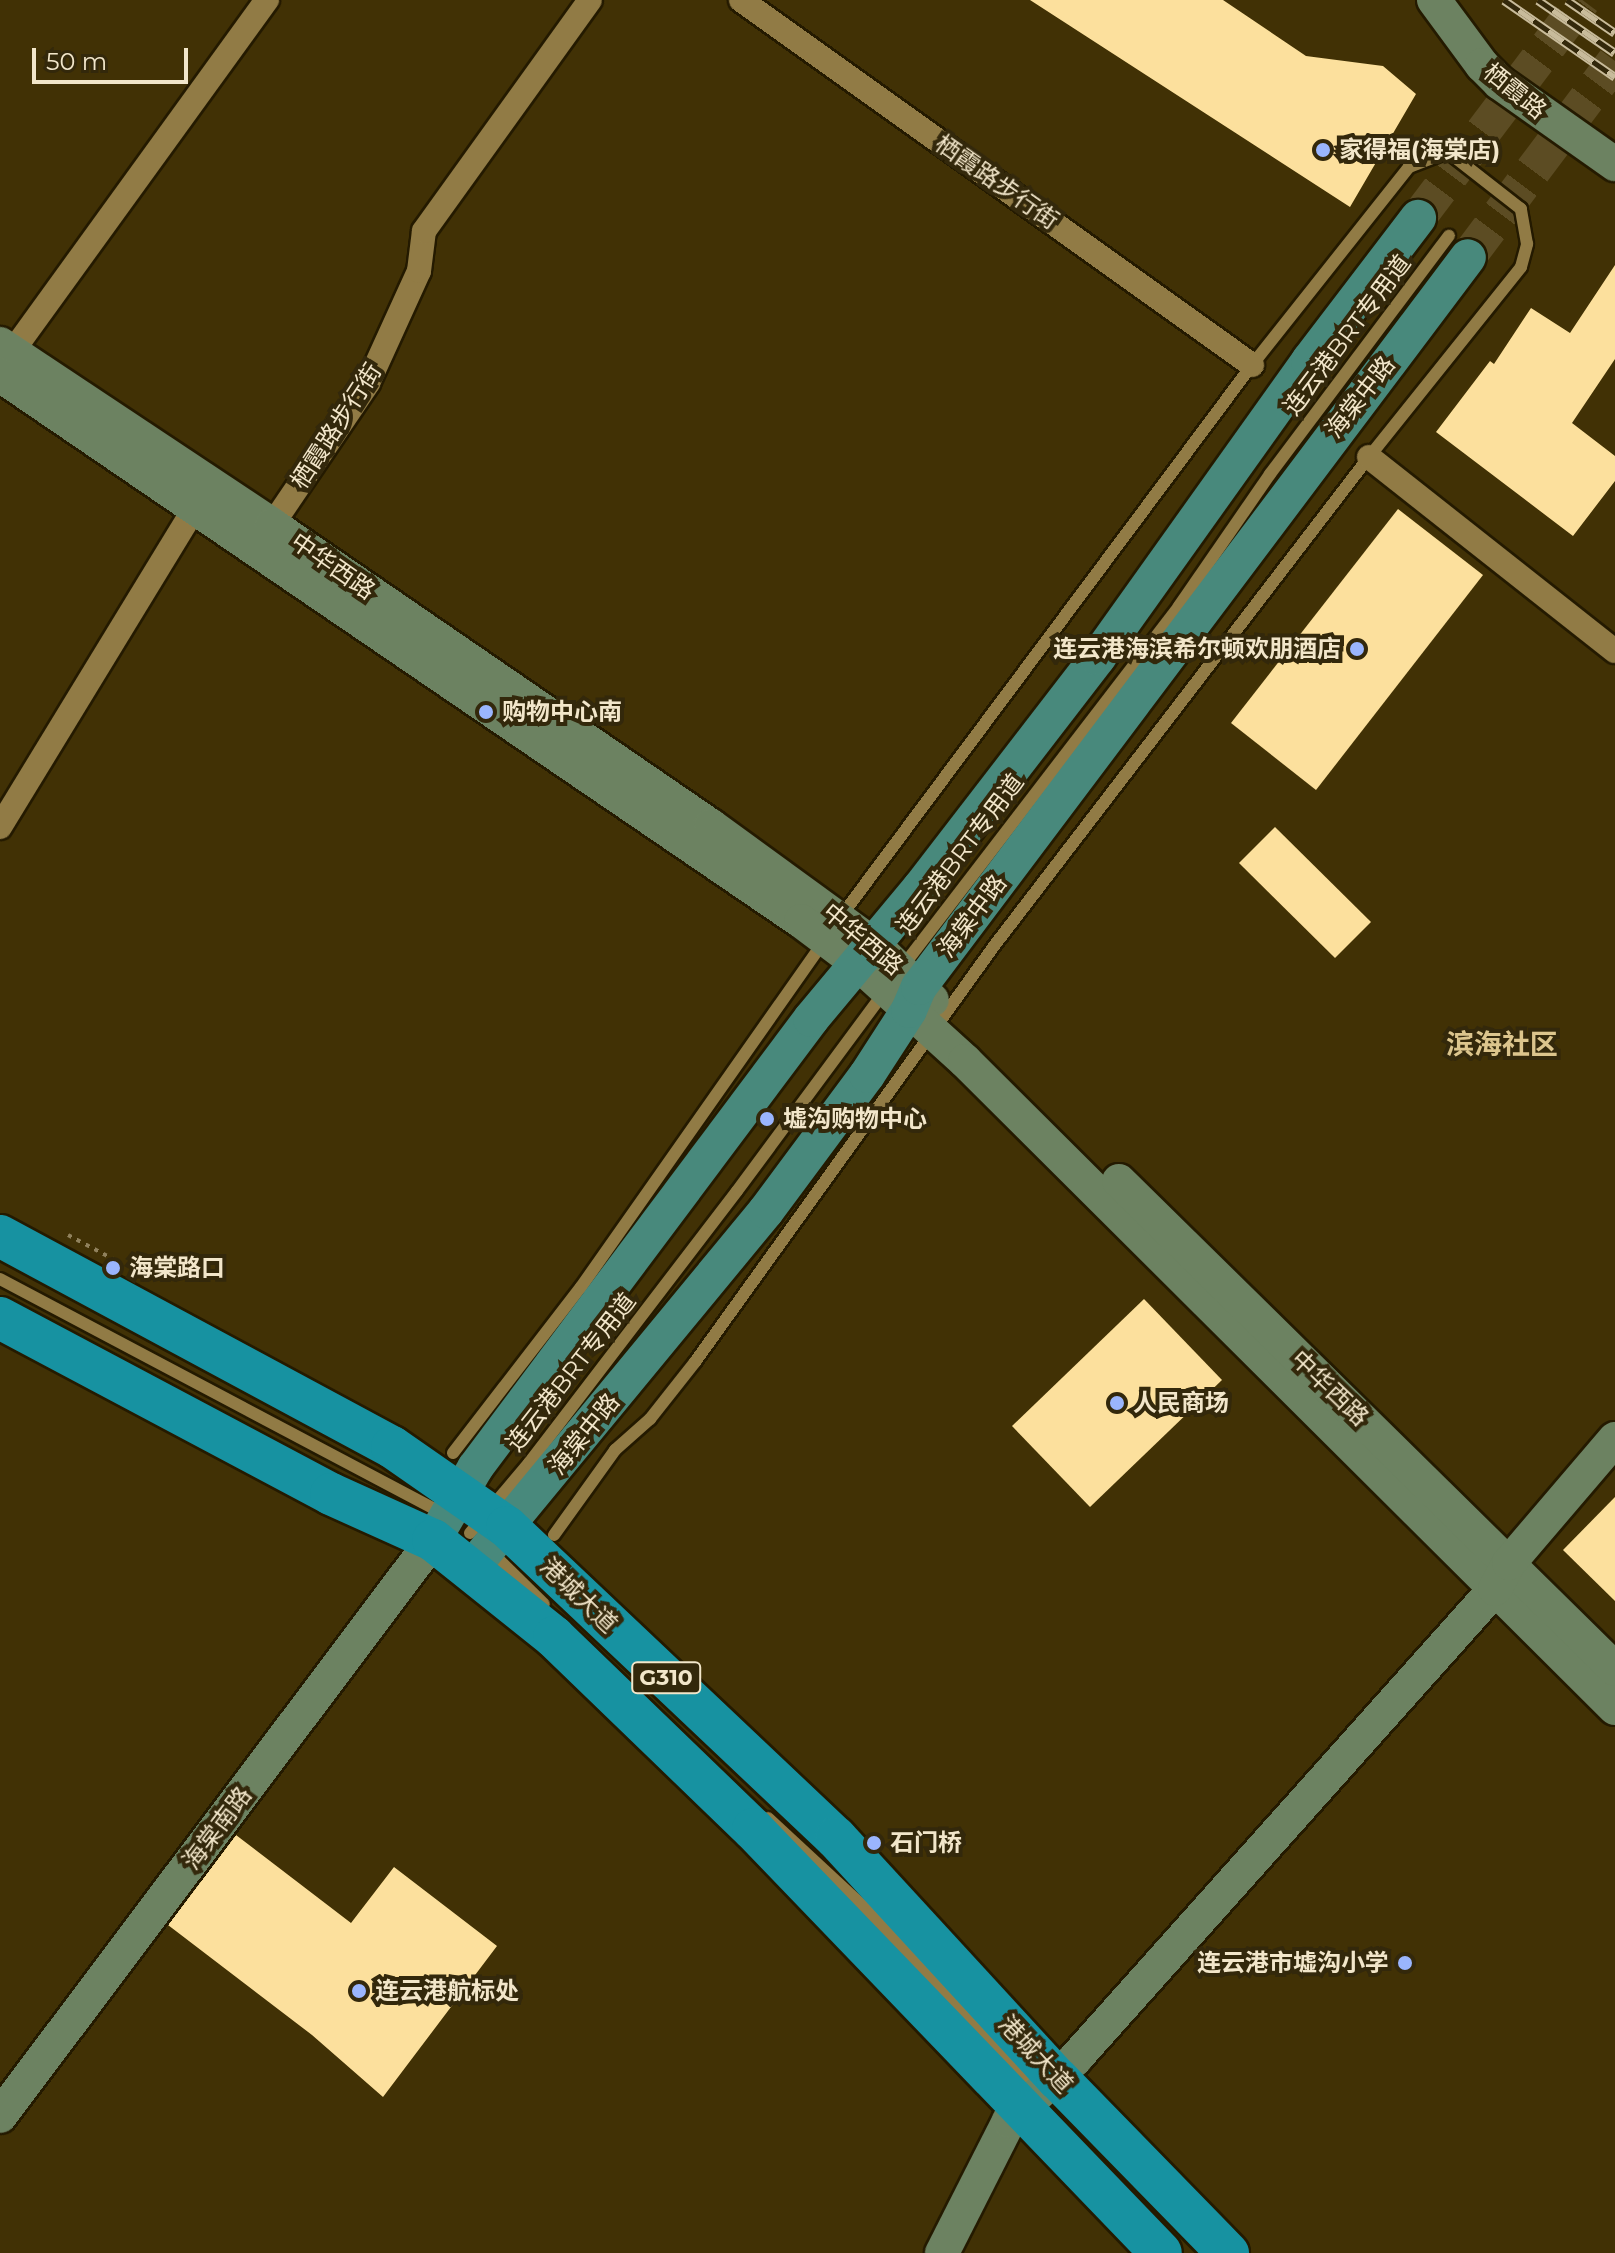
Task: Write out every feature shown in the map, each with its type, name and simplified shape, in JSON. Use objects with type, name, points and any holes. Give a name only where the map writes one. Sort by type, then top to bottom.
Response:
[{"type":"highway","name":"港城大道","points":[[0,1236],[392,1447],[470,1530],[554,1637],[742,1818],[1042,2097],[1228,2253]]},
{"type":"highway","name":"港城大道","points":[[0,1318],[331,1494],[470,1530],[836,1838],[1042,2097],[1161,2253]]},
{"type":"main road","name":"栖霞路","points":[[1434,0],[1482,65],[1500,83],[1615,164]]},
{"type":"main road","points":[[470,1530],[811,1019],[1098,657],[1309,361],[1418,218]]},
{"type":"main road","name":"海棠中路","points":[[470,1530],[766,1211],[867,1075],[916,1000],[1459,246]]},
{"type":"main road","points":[[4,357],[195,508],[832,929]]},
{"type":"main road","name":"中华西路","points":[[4,357],[272,525],[865,954],[916,1000],[1502,1576],[1615,1669]]},
{"type":"main road","points":[[942,2253],[1009,2121],[1042,2097],[1502,1576],[1615,1439]]},
{"type":"main road","name":"海棠南路","points":[[0,2116],[470,1530]]},
{"type":"main road","points":[[1502,1576],[1615,1708]]},
{"type":"street","points":[[4,357],[267,0]]},
{"type":"street","name":"栖霞路步行街","points":[[272,525],[368,383],[419,271],[424,231],[590,0]]},
{"type":"street","name":"栖霞路步行街","points":[[741,0],[1252,365]]},
{"type":"street","points":[[1369,457],[1615,651]]},
{"type":"street","points":[[0,827],[195,508]]},
{"type":"lane","points":[[453,1453],[581,1287],[832,929],[1252,365],[1409,167],[1448,152],[1521,209],[1527,244],[1521,267],[1369,457],[916,1000],[695,1362],[650,1419],[615,1450],[554,1535]]},
{"type":"lane","points":[[0,1279],[470,1530],[553,1613]]},
{"type":"lane","points":[[759,1810],[862,1905],[1042,2097]]},
{"type":"building","name":"家得福(海棠店)","points":[[1030,0],[1223,0],[1306,56],[1383,66],[1416,94],[1350,207]]},
{"type":"building","points":[[1615,265],[1615,359],[1572,423],[1615,456],[1615,481],[1573,536],[1436,432],[1490,361],[1494,364],[1531,308],[1570,333]]},
{"type":"building","name":"连云港海滨希尔顿欢朋酒店","points":[[1398,509],[1483,575],[1316,790],[1231,723]]},
{"type":"building","points":[[1275,827],[1371,922],[1335,958],[1239,863]]},
{"type":"building","name":"人民商场","points":[[1144,1299],[1222,1380],[1090,1507],[1012,1426]]},
{"type":"building","points":[[1615,1497],[1615,1601],[1563,1550]]},
{"type":"building","name":"连云港航标处","points":[[236,1835],[351,1923],[394,1867],[497,1946],[383,2097],[312,2035],[168,1925]]},
{"type":"tunnel","points":[[1418,218],[1583,0]]},
{"type":"tunnel","points":[[1468,257],[1615,61]]},
{"type":"railway","points":[[1504,0],[1615,77]]},
{"type":"railway","points":[[1538,0],[1615,53]]},
{"type":"railway","points":[[1567,0],[1615,33]]},
{"type":"place","name":"家得福(海棠店)","points":[[1323,150]]},
{"type":"place","name":"连云港海滨希尔顿欢朋酒店","points":[[1357,649]]},
{"type":"place","name":"购物中心南","points":[[486,712]]},
{"type":"place","name":"墟沟购物中心","points":[[767,1119]]},
{"type":"place","name":"海棠路口","points":[[113,1268]]},
{"type":"place","name":"人民商场","points":[[1117,1403]]},
{"type":"place","name":"石门桥","points":[[874,1843]]},
{"type":"place","name":"连云港市墟沟小学","points":[[1405,1963]]},
{"type":"place","name":"连云港航标处","points":[[359,1991]]},
{"type":"district","name":"滨海社区","points":[[1502,1044]]}]
